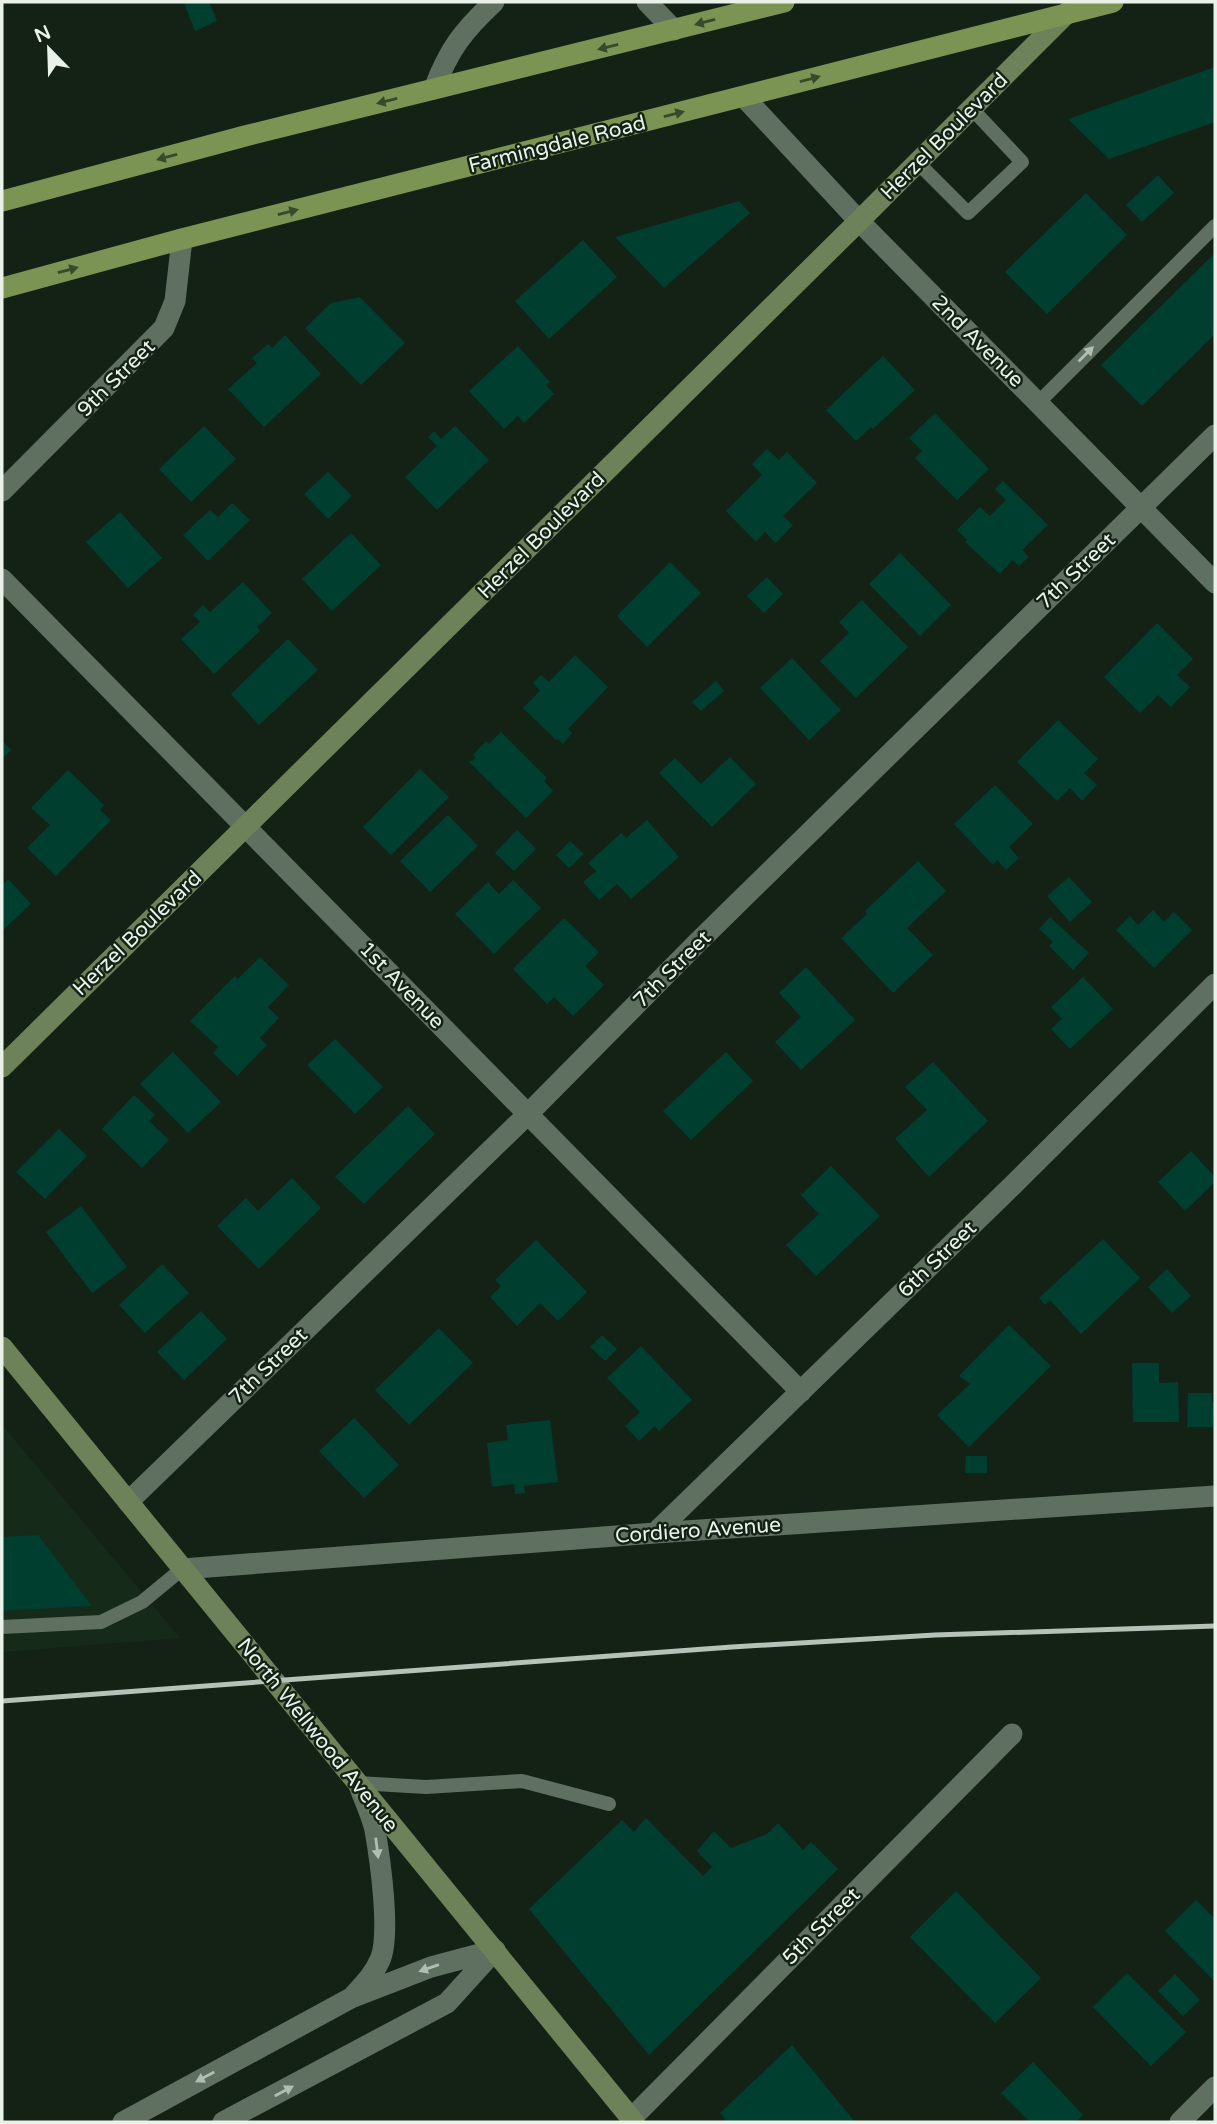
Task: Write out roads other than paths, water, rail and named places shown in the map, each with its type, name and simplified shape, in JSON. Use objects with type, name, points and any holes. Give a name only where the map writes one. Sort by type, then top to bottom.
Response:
[{"type":"main road","points":[[2,201],[784,2]]},
{"type":"main road","name":"Farmingdale Road","points":[[2,288],[182,239],[744,97],[1072,7],[1113,2]]},
{"type":"street","points":[[434,89],[460,35],[494,2]]},
{"type":"street","points":[[647,2],[674,30]]},
{"type":"street","name":"Herzel Boulevard","points":[[2,1066],[918,163],[1072,7]]},
{"type":"street","name":"2nd Avenue","points":[[744,97],[859,221],[1215,583]]},
{"type":"street","name":"9th Street","points":[[2,491],[164,328],[175,301],[182,239]]},
{"type":"street","name":"7th Street","points":[[128,1502],[528,1114],[698,942],[1215,435]]},
{"type":"street","name":"1st Avenue","points":[[2,579],[801,1392]]},
{"type":"street","name":"6th Street","points":[[655,1532],[1215,984]]},
{"type":"street","name":"North Wellwood Avenue","points":[[2,1347],[632,2120]]},
{"type":"street","name":"Cordiero Avenue","points":[[181,1569],[655,1532],[1215,1496]]},
{"type":"street","name":"5th Street","points":[[632,2120],[1012,1734]]},
{"type":"street","points":[[351,1998],[372,1975],[381,1959],[385,1944],[374,1827],[358,1783]]},
{"type":"street","points":[[123,2122],[351,1998],[431,1967],[495,1950]]},
{"type":"street","points":[[223,2122],[447,2003],[495,1950]]},
{"type":"street","points":[[1180,2122],[1215,2087]]},
{"type":"lane","points":[[918,163],[968,213],[1022,162],[972,109]]},
{"type":"lane","points":[[1038,403],[1215,226]]},
{"type":"lane","points":[[2,1627],[101,1622],[142,1602],[181,1569]]},
{"type":"lane","points":[[358,1783],[426,1787],[522,1781],[609,1804]]},
{"type":"railway","points":[[2,1701],[732,1647],[935,1635],[1215,1626]]}]
